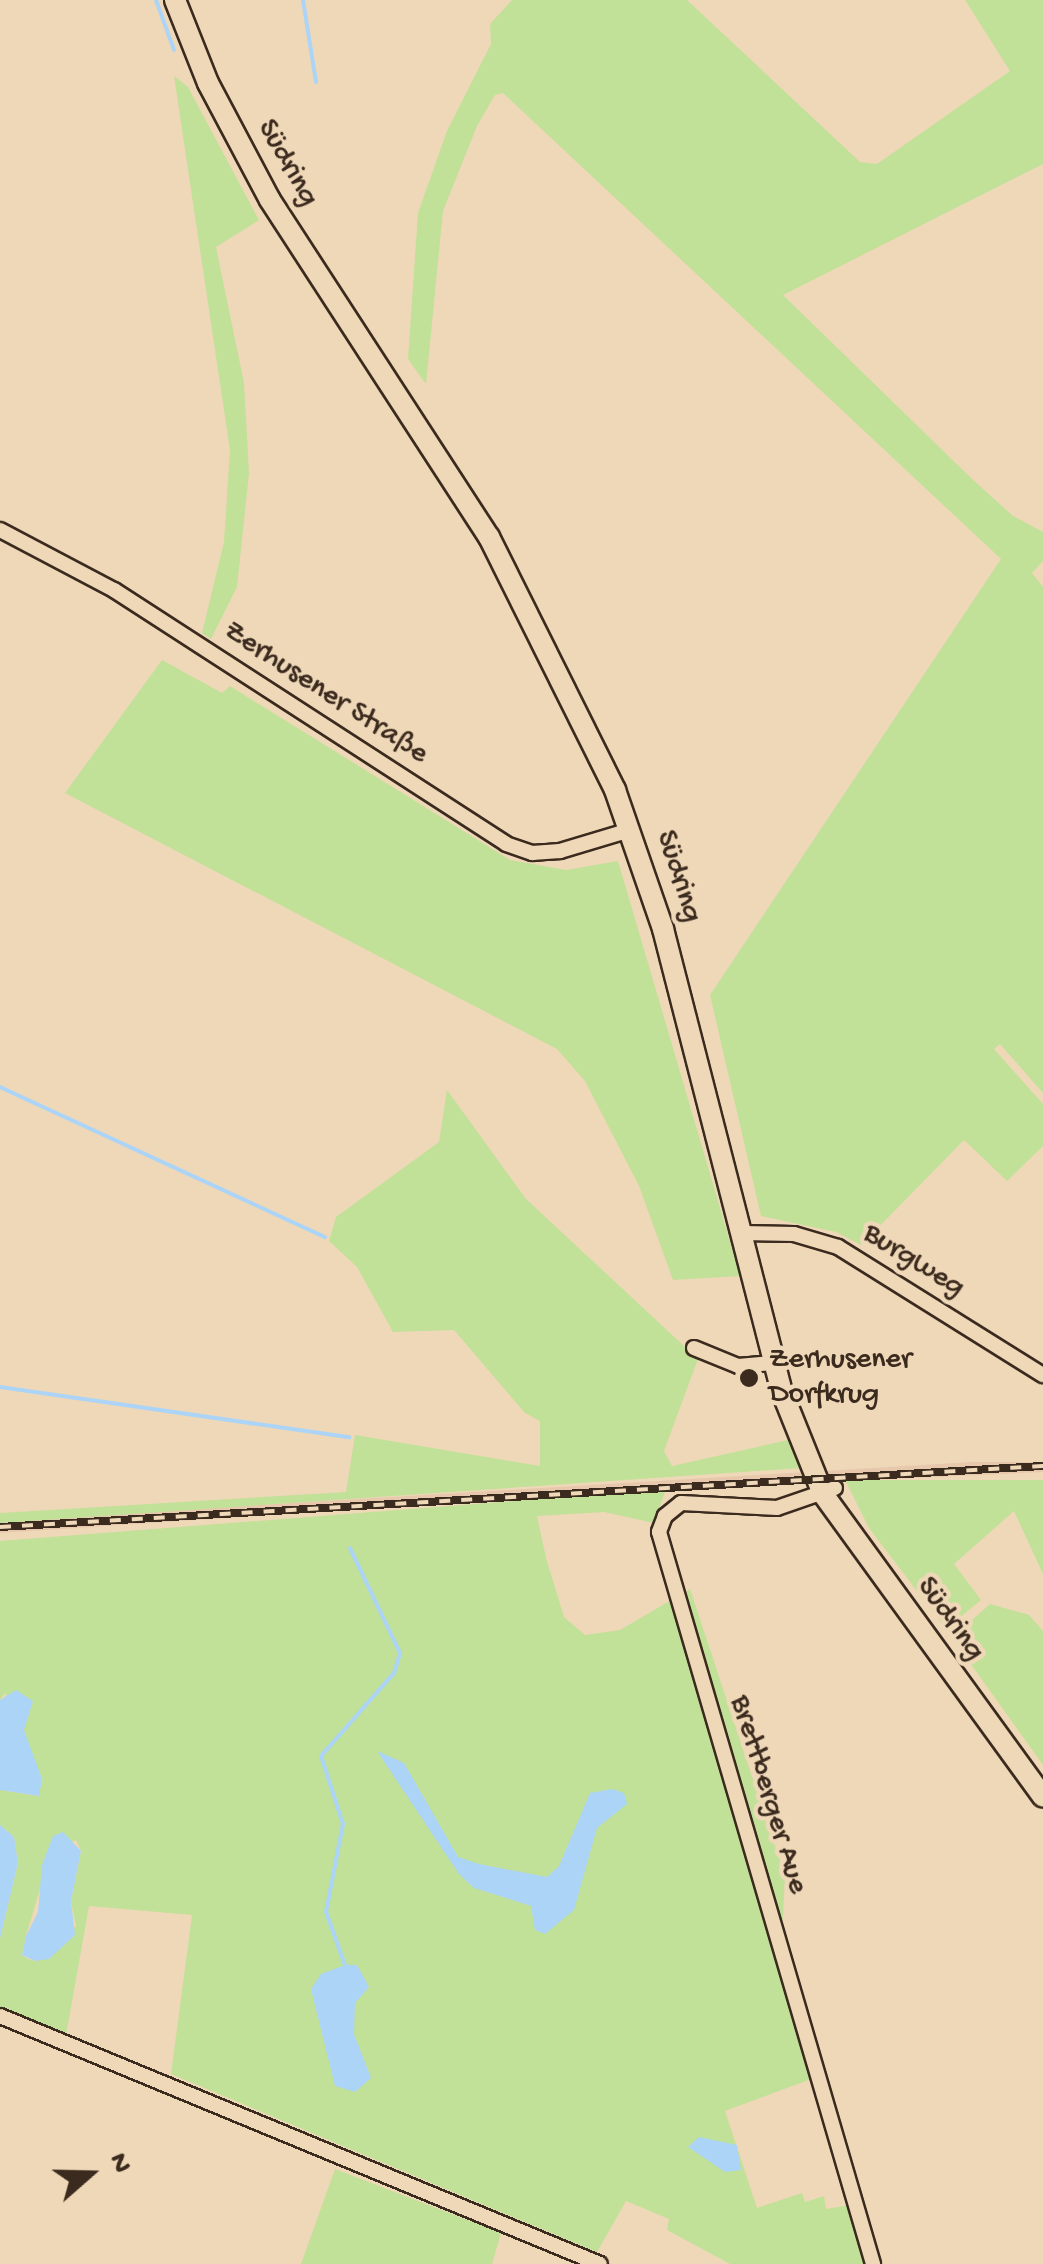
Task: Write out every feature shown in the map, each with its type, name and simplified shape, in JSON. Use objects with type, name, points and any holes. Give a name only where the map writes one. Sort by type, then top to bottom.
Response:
[{"type":"main road","name":"Südring","points":[[175,0],[208,84],[270,200],[490,537],[575,702],[630,830],[663,929],[775,1363],[829,1491],[1043,1798]]},
{"type":"street","name":"Zerhusener Straße","points":[[0,530],[114,590],[506,844],[532,853],[560,851],[630,830]]},
{"type":"street","name":"Burgweg","points":[[742,1234],[794,1234],[838,1247],[1043,1375]]},
{"type":"street","points":[[694,1348],[738,1366],[775,1363]]},
{"type":"street","name":"Brettberger Aue","points":[[829,1491],[777,1508],[681,1503],[664,1516],[660,1532],[872,2264]]},
{"type":"street","points":[[0,2016],[600,2264]]},
{"type":"shaded area","points":[[971,1462],[1043,1462],[1043,1472],[666,1489],[0,1533],[0,1523],[111,1514]]},
{"type":"green space","points":[[512,0],[687,0],[860,162],[877,164],[1010,71],[965,0],[1043,0],[1043,164],[783,295],[970,477],[1013,516],[1043,532],[1043,561],[1032,573],[1043,587],[1043,1093],[1000,1044],[994,1049],[1043,1104],[1043,1146],[1007,1181],[964,1140],[861,1245],[836,1232],[761,1216],[710,995],[1001,559],[503,93],[495,95],[477,126],[443,211],[426,384],[408,359],[418,213],[447,131],[491,44],[490,24]]},
{"type":"green space","points":[[174,76],[188,87],[259,220],[216,247],[244,383],[249,473],[237,587],[211,639],[202,633],[224,542],[230,450]]},
{"type":"green space","points":[[162,660],[222,693],[230,686],[510,860],[566,870],[618,861],[740,1276],[673,1280],[639,1186],[585,1081],[557,1049],[65,793]]},
{"type":"green space","points":[[447,1090],[526,1199],[698,1359],[664,1451],[672,1466],[788,1440],[801,1468],[0,1523],[0,1513],[346,1492],[355,1435],[540,1466],[540,1421],[525,1413],[454,1330],[393,1332],[357,1267],[329,1241],[336,1217],[439,1142]]},
{"type":"green space","points":[[845,1480],[1043,1480],[1043,1574],[1014,1511],[954,1564],[981,1600],[946,1629],[869,1528]]},
{"type":"green space","points":[[666,1489],[654,1523],[604,1512],[537,1516],[546,1558],[564,1617],[585,1635],[620,1630],[690,1589],[785,1876],[783,1919],[773,1925],[811,2079],[725,2111],[757,2208],[802,2193],[805,2202],[824,2196],[826,2209],[849,2205],[864,2264],[730,2264],[667,2230],[669,2219],[626,2201],[597,2252],[171,2074],[192,1915],[89,1906],[66,2035],[0,2008],[0,1938],[18,1863],[14,1837],[0,1825],[0,1790],[38,1796],[42,1779],[5,1693],[0,1700],[0,1541]],"holes":[[[76,1840],[81,1851],[71,1901],[76,1926],[35,1961],[28,1959],[22,1955],[26,1936],[51,1852]]]},
{"type":"green space","points":[[990,1604],[1029,1615],[1043,1631],[1043,1765],[952,1638]]},
{"type":"green space","points":[[335,2169],[501,2233],[492,2264],[301,2264]]},
{"type":"water","points":[[16,1690],[33,1701],[24,1730],[42,1779],[39,1796],[0,1790],[0,1700]]},
{"type":"water","points":[[377,1751],[404,1763],[458,1857],[479,1864],[547,1877],[559,1866],[590,1793],[612,1789],[624,1793],[627,1804],[597,1828],[574,1910],[545,1934],[535,1930],[531,1906],[474,1888],[459,1874]]},
{"type":"water","points":[[0,1825],[14,1837],[18,1863],[0,1938]]},
{"type":"water","points":[[63,1832],[81,1851],[71,1901],[75,1935],[49,1959],[35,1961],[22,1955],[26,1936],[38,1912],[42,1865],[53,1836]]},
{"type":"water","points":[[357,1965],[369,1987],[355,2003],[354,2034],[371,2078],[355,2092],[335,2086],[311,1989],[321,1974]]},
{"type":"water","points":[[699,2137],[737,2145],[741,2170],[725,2172],[688,2147]]},
{"type":"waterway","points":[[156,0],[174,50]]},
{"type":"waterway","points":[[303,0],[316,82]]},
{"type":"waterway","points":[[0,1087],[325,1237]]},
{"type":"waterway","points":[[0,1387],[349,1437]]},
{"type":"waterway","points":[[345,1965],[326,1912],[343,1824],[321,1756],[394,1673],[400,1653],[350,1548]]},
{"type":"railway","points":[[0,1527],[1043,1466]]},
{"type":"place","name":"Zerhusener Dorfkrug","points":[[749,1378]]}]
